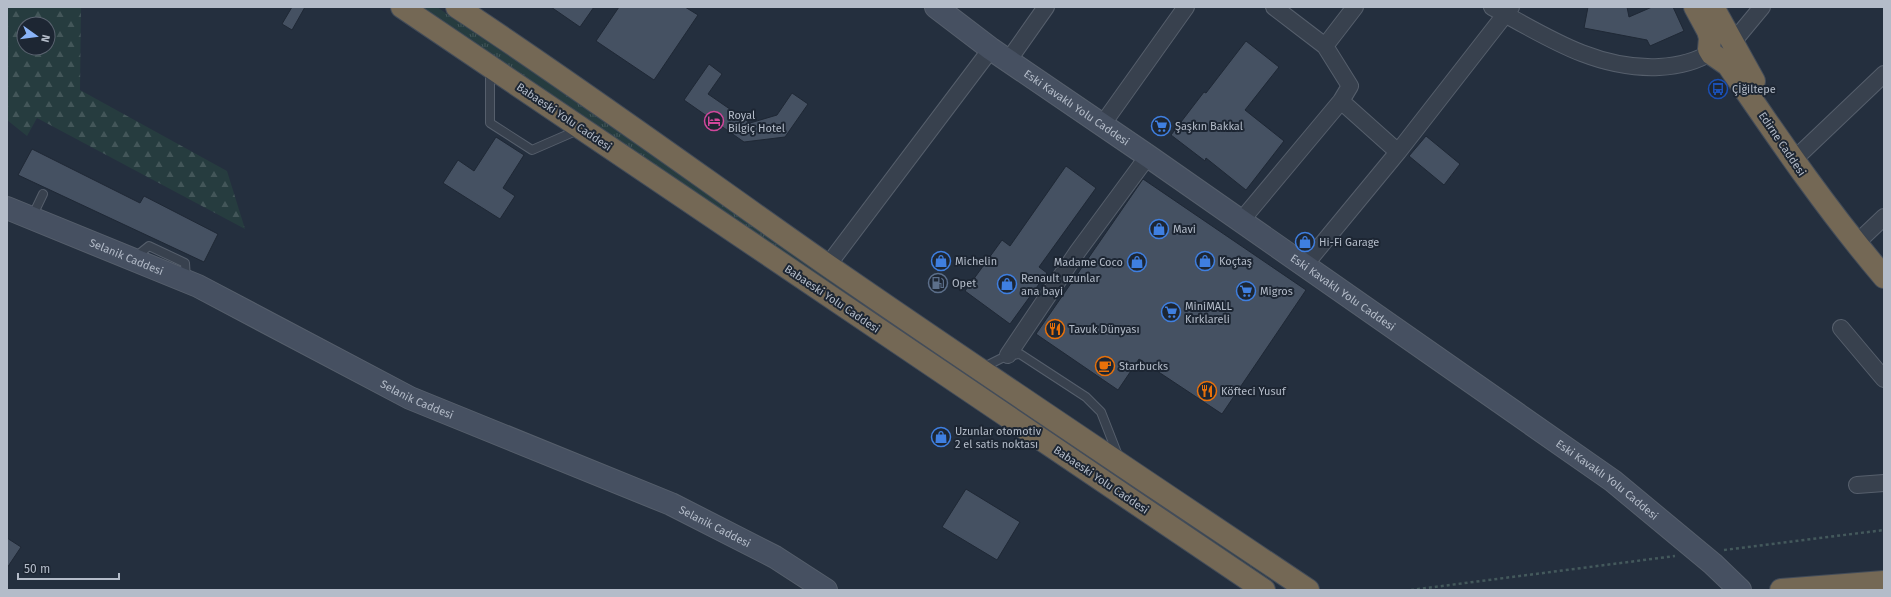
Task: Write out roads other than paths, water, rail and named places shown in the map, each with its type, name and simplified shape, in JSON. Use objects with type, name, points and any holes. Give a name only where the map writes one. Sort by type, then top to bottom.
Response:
[{"type":"highway","name":"Babaeski Yolu Caddesi","points":[[402,7],[580,129],[1264,590]]},
{"type":"highway","points":[[457,7],[535,58],[828,265],[980,370],[1308,590]]},
{"type":"highway","name":"Edirne Caddesi","points":[[1695,7],[1708,31],[1776,117],[1884,260]]},
{"type":"highway","name":"Edirne Caddesi","points":[[1713,7],[1722,47],[1728,65],[1809,184],[1884,277]]},
{"type":"highway","points":[[1781,590],[1884,582]]},
{"type":"street","name":"Eski Kavaklı Yolu Caddesi","points":[[936,7],[1000,55],[1148,156],[1240,222],[1613,481],[1699,553],[1740,590]]},
{"type":"street","points":[[828,265],[1000,55],[1046,7]]},
{"type":"street","points":[[1102,125],[1186,7]]},
{"type":"street","points":[[1240,222],[1341,101],[1350,86],[1325,46],[1274,7]]},
{"type":"street","points":[[1325,46],[1355,7]]},
{"type":"street","points":[[1304,266],[1398,152],[1503,9],[1527,28],[1580,54],[1614,64],[1642,67],[1666,67],[1682,64],[1722,47],[1762,7]]},
{"type":"street","points":[[1802,152],[1884,74]]},
{"type":"street","points":[[1341,101],[1398,152]]},
{"type":"street","points":[[1008,355],[1078,251],[1148,156]]},
{"type":"street","name":"Selanik Caddesi","points":[[7,208],[186,282],[410,398],[671,504],[776,557],[826,590]]},
{"type":"street","points":[[1865,235],[1884,217]]},
{"type":"street","points":[[1841,328],[1884,378]]},
{"type":"street","points":[[1857,485],[1884,483]]},
{"type":"lane","points":[[490,67],[490,123],[532,150],[580,129]]},
{"type":"lane","points":[[32,218],[43,194]]},
{"type":"lane","points":[[980,370],[1008,355],[1020,354],[1086,397],[1101,412],[1123,466]]},
{"type":"place","name":"Çİğiltepe","points":[[1718,89]]},
{"type":"place","name":"Royal Bilgiç Hotel","points":[[714,121]]},
{"type":"place","name":"Şaşkın Bakkal","points":[[1161,126]]},
{"type":"place","name":"Mavi","points":[[1159,229]]},
{"type":"place","name":"Hi-Fi Garage","points":[[1305,242]]},
{"type":"place","name":"Michelin","points":[[941,261]]},
{"type":"place","name":"Koçtaş","points":[[1205,261]]},
{"type":"place","name":"Madame Coco","points":[[1137,262]]},
{"type":"place","name":"Opet","points":[[938,283]]},
{"type":"place","name":"Renault uzunlar ana bayi","points":[[1007,284]]},
{"type":"place","name":"Migros","points":[[1246,291]]},
{"type":"place","name":"MiniMALL Kırklareli","points":[[1171,312]]},
{"type":"place","name":"Tavuk Dünyası","points":[[1055,329]]},
{"type":"place","name":"Starbucks","points":[[1105,366]]},
{"type":"place","name":"Köfteci Yusuf","points":[[1207,391]]},
{"type":"place","name":"Uzunlar otomotiv 2 el satis noktası","points":[[941,437]]}]
